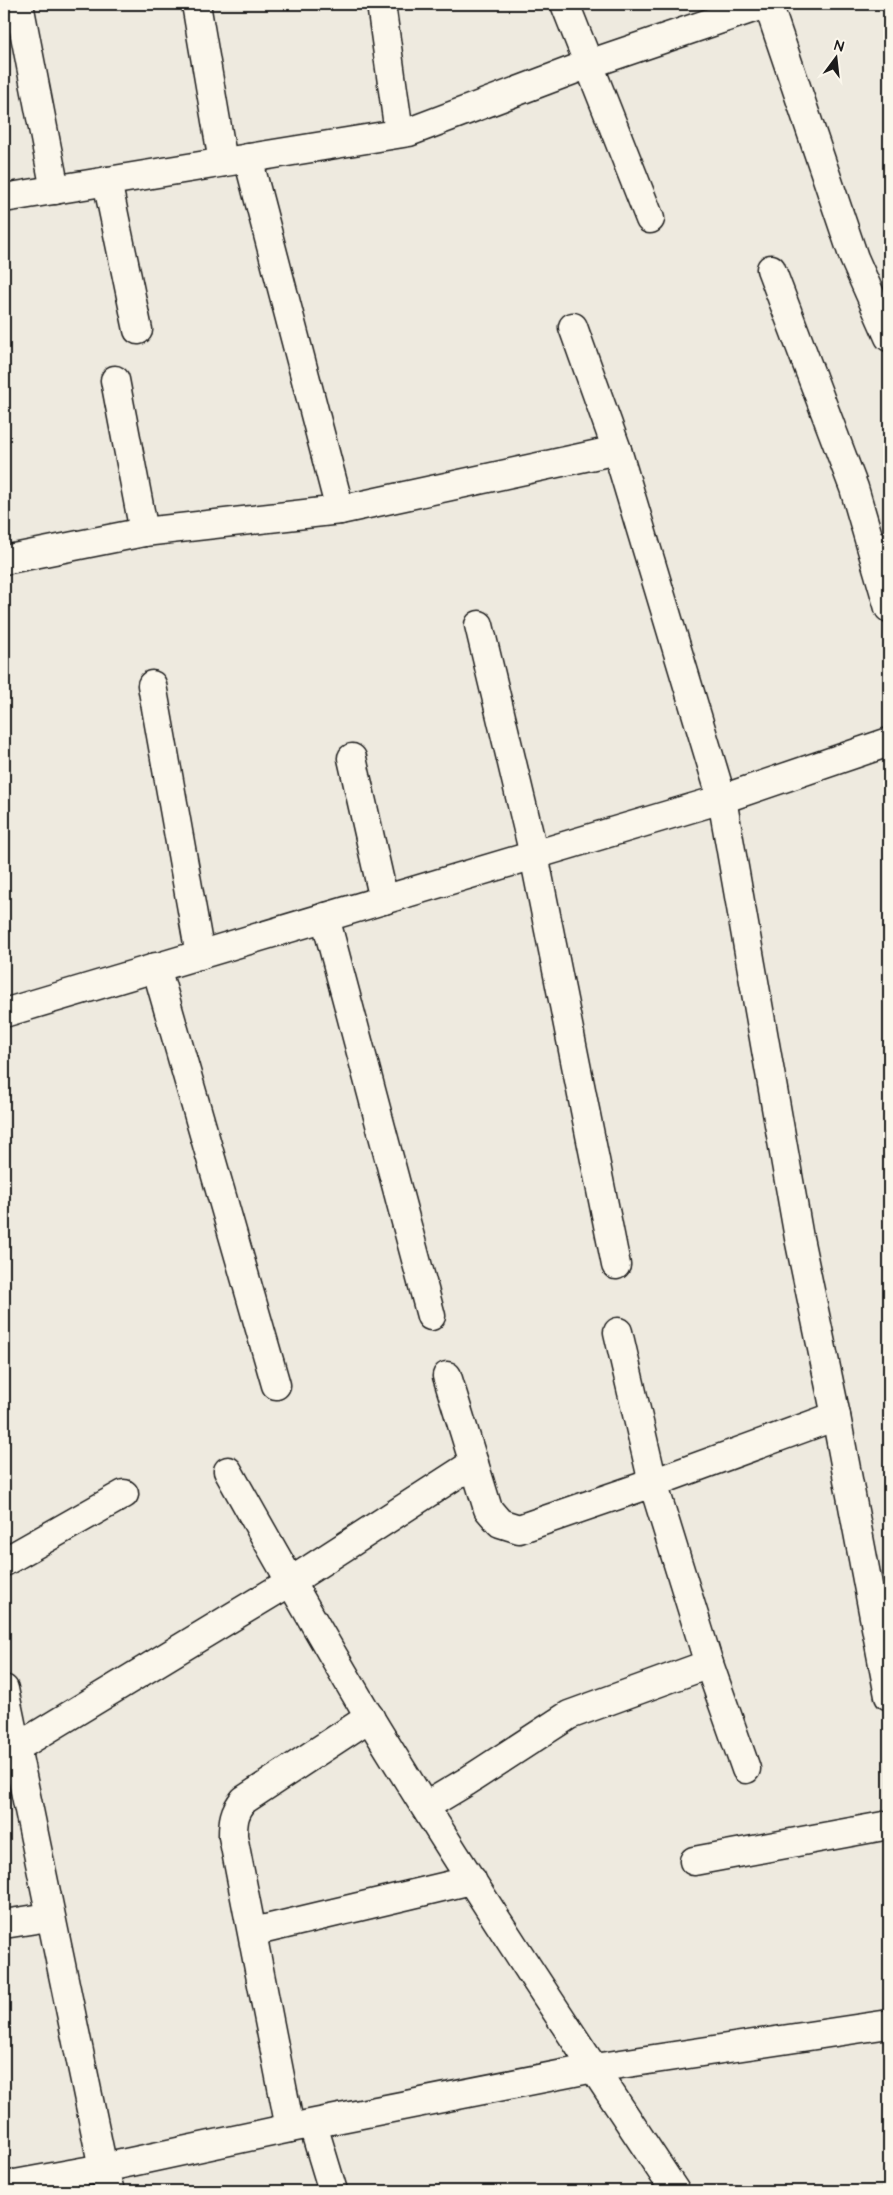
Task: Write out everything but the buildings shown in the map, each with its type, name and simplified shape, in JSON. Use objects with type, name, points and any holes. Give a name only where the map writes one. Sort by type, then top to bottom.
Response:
[{"type":"street","points":[[19,4],[55,190]]},
{"type":"street","points":[[196,4],[236,160],[340,510]]},
{"type":"street","points":[[381,4],[399,133]]},
{"type":"street","points":[[565,4],[650,219]]},
{"type":"street","points":[[4,198],[409,132],[588,64],[767,4],[854,258],[889,337]]},
{"type":"street","points":[[107,181],[138,330]]},
{"type":"street","points":[[771,269],[854,488],[889,608]]},
{"type":"street","points":[[573,327],[617,450],[722,800],[799,1238],[887,1660],[889,1696]]},
{"type":"street","points":[[115,380],[144,532]]},
{"type":"street","points":[[4,560],[144,532],[340,510],[617,450]]},
{"type":"street","points":[[480,625],[534,855],[616,1265]]},
{"type":"street","points":[[152,685],[200,955]]},
{"type":"street","points":[[4,1012],[722,800],[889,742]]},
{"type":"street","points":[[352,758],[384,900]]},
{"type":"street","points":[[325,917],[431,1316]]},
{"type":"street","points":[[156,967],[276,1385]]},
{"type":"street","points":[[618,1332],[653,1484],[709,1664],[746,1769]]},
{"type":"street","points":[[447,1376],[488,1509],[500,1523],[519,1528],[653,1484],[836,1416]]},
{"type":"street","points":[[16,1748],[290,1582],[474,1463]]},
{"type":"street","points":[[228,1471],[290,1582],[370,1716],[472,1880],[675,2191]]},
{"type":"street","points":[[4,1562],[124,1494]]},
{"type":"street","points":[[426,1806],[569,1715],[709,1664]]},
{"type":"street","points":[[4,1689],[106,2180]]},
{"type":"street","points":[[333,2191],[302,2126],[253,1932],[233,1836],[233,1820],[236,1809],[244,1800],[370,1716]]},
{"type":"street","points":[[694,1861],[889,1825]]},
{"type":"street","points":[[253,1932],[472,1880]]},
{"type":"street","points":[[4,1924],[50,1917]]},
{"type":"street","points":[[4,2186],[106,2180],[302,2126],[594,2068],[889,2024]]}]
